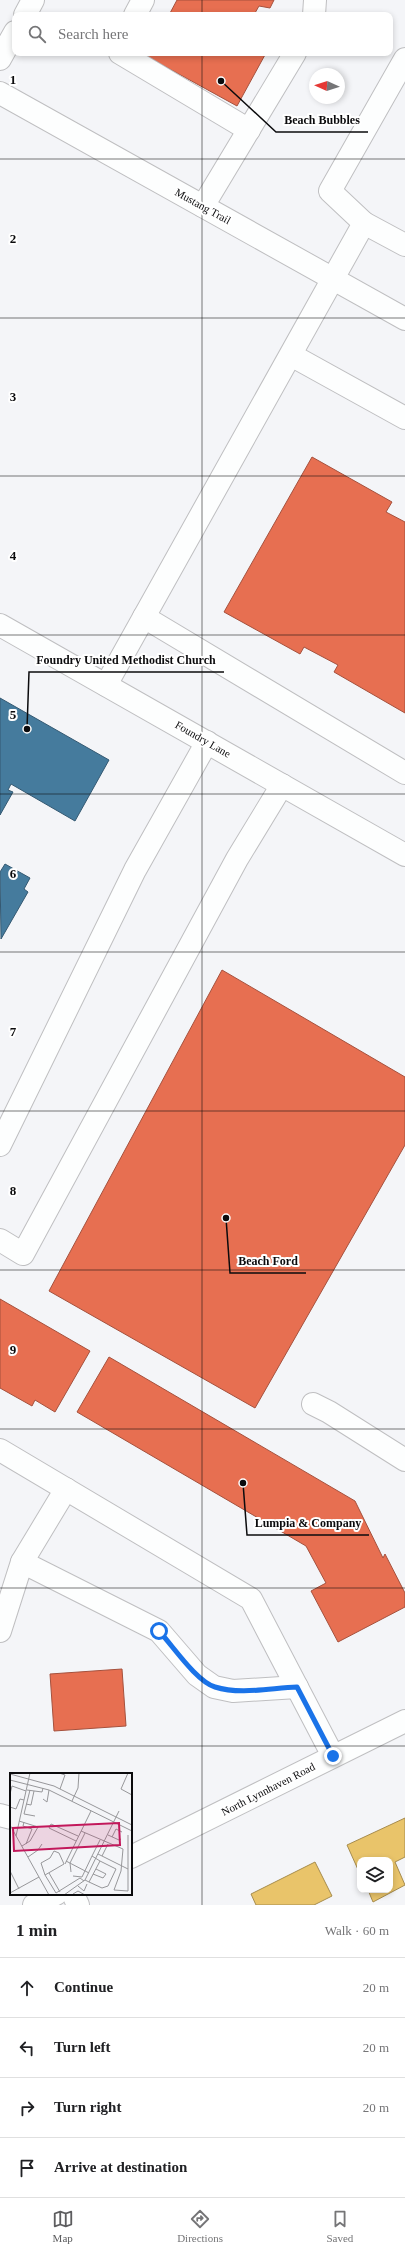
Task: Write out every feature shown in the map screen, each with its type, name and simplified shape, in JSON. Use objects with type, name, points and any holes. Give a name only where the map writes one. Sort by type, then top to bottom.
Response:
[{"type":"street","points":[[27,12],[33,0]]},
{"type":"street","points":[[137,12],[143,0]]},
{"type":"street","points":[[314,12],[315,0]]},
{"type":"street","points":[[0,59],[12,37]]},
{"type":"street","points":[[125,56],[249,130]]},
{"type":"street","points":[[203,206],[293,56]]},
{"type":"street","points":[[405,59],[330,191],[364,223],[405,245]]},
{"type":"street","name":"Mustang Trail","points":[[0,93],[334,278],[405,319]]},
{"type":"street","points":[[106,685],[364,223]]},
{"type":"street","points":[[291,354],[405,418]]},
{"type":"street","points":[[144,617],[405,773]]},
{"type":"street","name":"Foundry Lane","points":[[0,625],[405,855]]},
{"type":"street","points":[[0,1145],[135,870],[207,742]]},
{"type":"street","points":[[0,1240],[23,1254],[237,859],[282,785]]},
{"type":"street","points":[[313,1404],[329,1412],[405,1460]]},
{"type":"street","points":[[0,1450],[251,1599],[333,1756]]},
{"type":"street","points":[[0,1631],[22,1562],[66,1489]]},
{"type":"street","points":[[22,1562],[159,1631],[197,1675],[214,1687],[233,1690],[297,1687]]},
{"type":"street","name":"North Lynnhaven Road","points":[[136,1852],[405,1721]]},
{"type":"street","points":[[0,1815],[10,1818]]},
{"type":"street","points":[[34,1905],[54,1895]]},
{"type":"street","points":[[73,1895],[78,1905]]},
{"type":"building: Homes","points":[[405,1818],[405,1857],[395,1862],[405,1885],[393,1891],[393,1857],[357,1857],[357,1867],[347,1845]]},
{"type":"building: Homes","points":[[315,1862],[332,1896],[314,1905],[256,1905],[251,1894]]},
{"type":"building: Homes","points":[[369,1893],[390,1893],[373,1902]]},
{"type":"building: Shops","points":[[177,0],[274,0],[270,8],[259,6],[256,12],[171,12]]},
{"type":"building: Shops","points":[[146,56],[264,56],[237,106]]},
{"type":"building: Shops","points":[[312,457],[392,502],[386,512],[405,522],[405,713],[334,672],[338,665],[304,647],[300,654],[224,612]]},
{"type":"building: Shops","points":[[222,970],[405,1077],[405,1145],[255,1408],[49,1291]]},
{"type":"building: Shops","points":[[0,1299],[90,1351],[55,1412],[35,1400],[32,1406],[0,1388]]},
{"type":"building: Shops","points":[[109,1357],[355,1501],[383,1558],[385,1554],[405,1593],[405,1607],[338,1642],[311,1591],[326,1583],[306,1546],[77,1412]]},
{"type":"building: Shops","points":[[122,1669],[126,1726],[54,1731],[50,1674]]},
{"type":"building: Public","points":[[0,698],[109,760],[75,821],[11,784],[8,790],[13,792],[0,815]]},
{"type":"building: Public","points":[[5,864],[30,878],[24,889],[28,892],[1,939],[0,872]]},
{"type":"place","name":"Beach Bubbles","points":[[221,81]]},
{"type":"place","name":"Foundry United Methodist Church","points":[[27,729]]},
{"type":"place","name":"Beach Ford","points":[[226,1218]]},
{"type":"place","name":"Lumpia & Company","points":[[243,1483]]},
{"type":"route","points":[[159,1631],[197,1675],[214,1687],[233,1690],[297,1687],[333,1756]]}]
